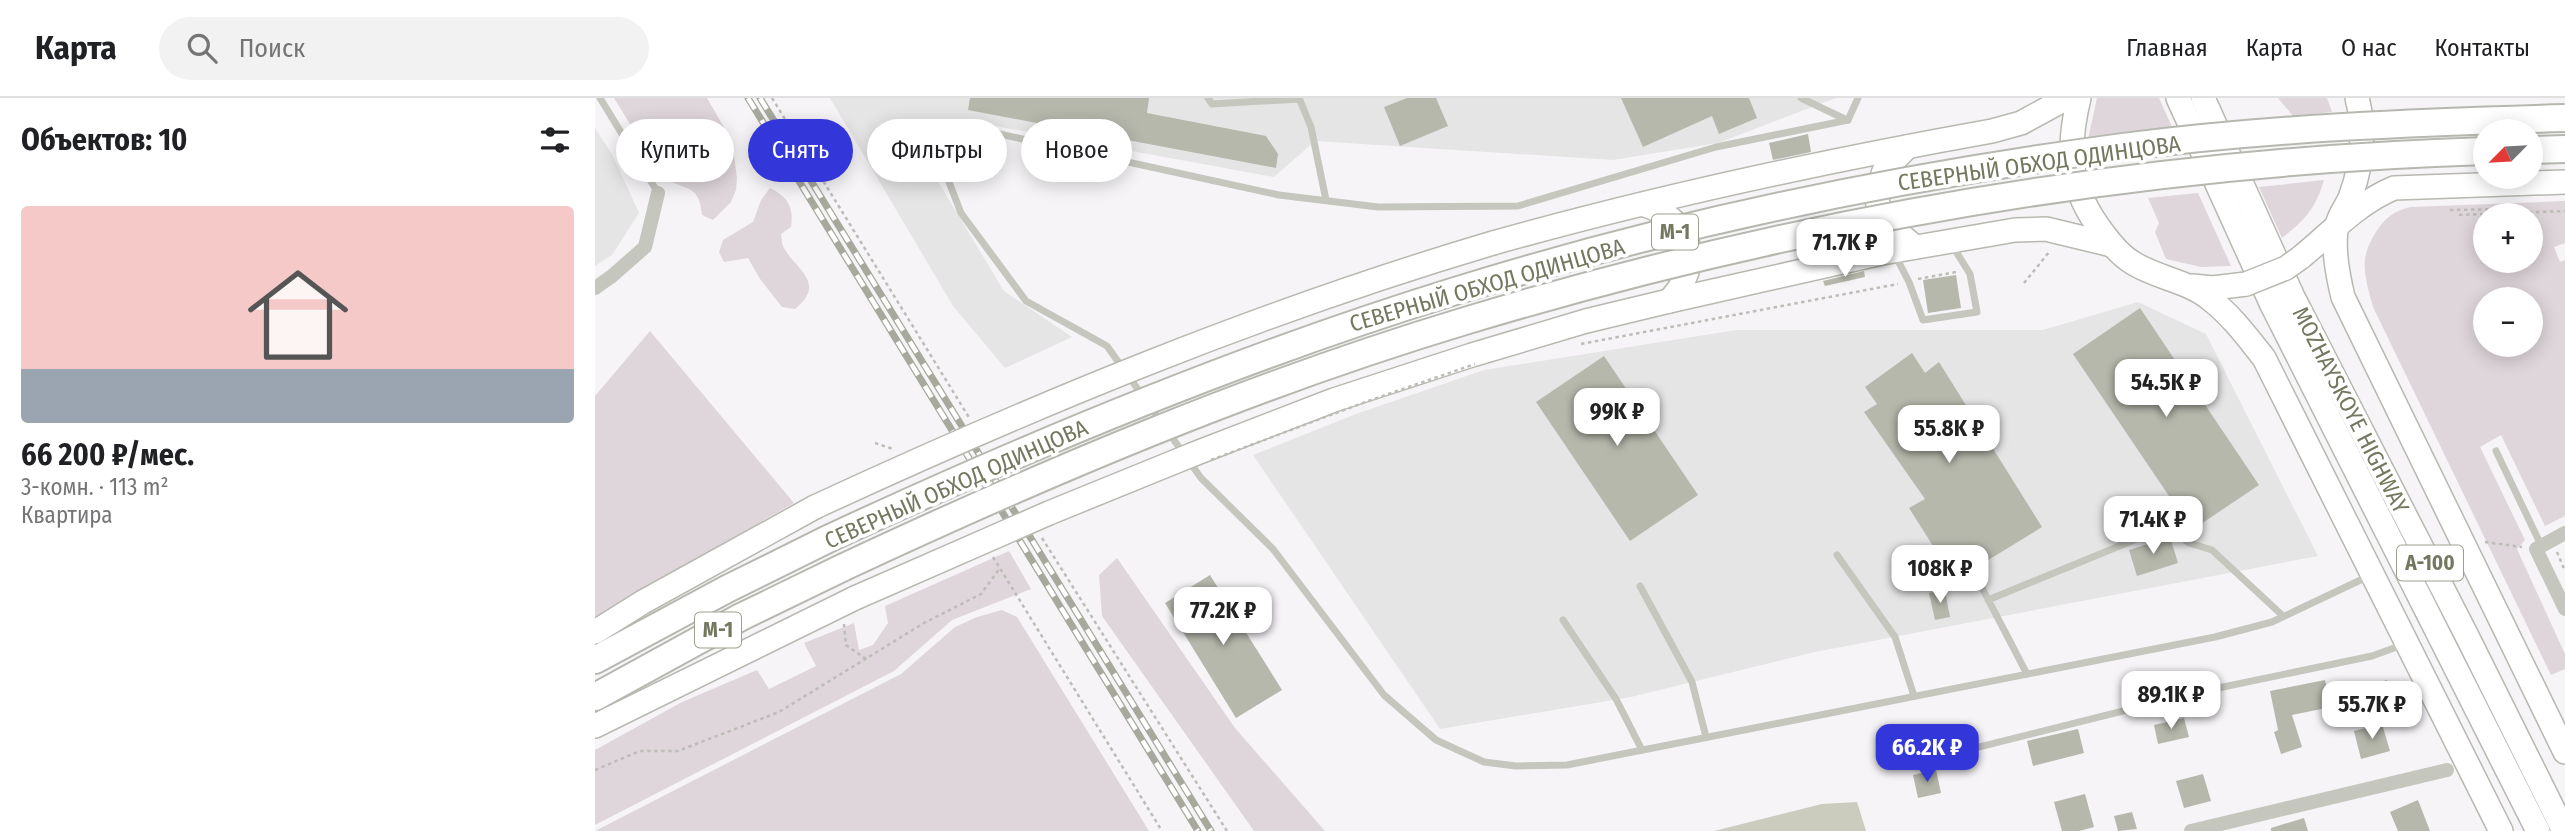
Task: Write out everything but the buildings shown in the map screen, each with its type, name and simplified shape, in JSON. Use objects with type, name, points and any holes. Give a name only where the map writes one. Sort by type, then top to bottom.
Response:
[{"type":"highway","name":"СЕВЕРНЫЙ ОБХОД ОДИНЦОВА","points":[[595,660],[727,589],[830,538],[1023,452],[1196,381],[1324,334],[1439,296],[1597,251],[1869,188],[1997,165],[2127,147],[2299,129],[2565,117]]},
{"type":"highway","points":[[2543,150],[2565,149]]},
{"type":"highway","name":"СЕВЕРНЫЙ ОБХОД ОДИНЦОВА","points":[[595,697],[741,617],[844,567],[1036,481],[1208,410],[1333,364],[1461,322],[1591,285],[1875,219],[2003,196],[2131,178],[2301,161],[2473,152]]},
{"type":"main road","points":[[595,632],[643,602],[815,507],[1010,419],[1184,348],[1301,305],[1493,243],[1576,220],[1796,167],[1992,131],[2021,122],[2067,98]]},
{"type":"main road","points":[[2079,98],[2071,147],[2072,173],[2081,199],[2093,220],[2112,245],[2132,263],[2186,285],[2210,299],[2264,358],[2501,831]]},
{"type":"main road","name":"MOZHAYSKOYE HIGHWAY","points":[[2178,98],[2272,305],[2538,831]]},
{"type":"main road","name":"MOZHAYSKOYE HIGHWAY","points":[[2203,98],[2293,297],[2564,831]]},
{"type":"main road","points":[[2357,98],[2362,138],[2361,162],[2356,181],[2337,223],[2337,270],[2343,297],[2565,752]]},
{"type":"main road","points":[[1904,249],[1885,222],[1877,200],[1884,171],[1907,147]]},
{"type":"main road","points":[[2186,285],[2213,288],[2246,284],[2286,268],[2337,223],[2394,188],[2565,182]]},
{"type":"main road","points":[[1646,205],[1662,211],[1676,222],[1686,237],[1690,254],[1688,272],[1681,288],[1669,301]]},
{"type":"main road","points":[[595,726],[855,598],[1049,513],[1220,443],[1472,355],[1586,321],[1669,301],[1950,241],[2015,230],[2046,229],[2112,245]]},
{"type":"street","points":[[595,288],[645,247],[658,193]]},
{"type":"street","points":[[2565,533],[2538,547],[2565,608]]},
{"type":"street","points":[[2191,831],[2447,770]]},
{"type":"lane","points":[[600,98],[658,193]]},
{"type":"lane","points":[[1208,98],[1212,104],[1299,99],[1311,127],[1326,200]]},
{"type":"lane","points":[[1801,98],[1848,120]]},
{"type":"lane","points":[[1848,120],[1858,98]]},
{"type":"lane","points":[[1848,120],[1716,147],[1518,206],[1378,207],[1279,195],[995,133],[978,137],[955,149],[946,164],[949,182],[961,213],[1025,301],[1107,346],[1201,478],[1273,549],[1384,695],[1436,740],[1484,762],[1516,766],[1567,765],[2215,637],[2272,622],[2372,574]]},
{"type":"lane","points":[[1904,249],[1909,282],[1923,320],[1977,312],[1970,274],[1950,241]]},
{"type":"lane","points":[[2496,451],[2538,547]]},
{"type":"lane","points":[[1989,600],[2168,526],[2189,543],[2212,550],[2284,616]]},
{"type":"lane","points":[[1837,555],[1895,637],[1914,696]]},
{"type":"lane","points":[[1979,582],[2027,674]]},
{"type":"lane","points":[[1640,586],[1692,682],[1706,737]]},
{"type":"lane","points":[[1563,620],[1616,699],[1642,750]]},
{"type":"lane","points":[[1919,762],[2199,692],[2372,656],[2406,643]]},
{"type":"path","points":[[2450,211],[2504,209],[2503,201]]},
{"type":"path","points":[[2459,215],[2565,211]]},
{"type":"path","points":[[2024,283],[2050,251]]},
{"type":"path","points":[[1570,346],[1955,271],[1973,292]]},
{"type":"path","points":[[875,443],[899,452]]},
{"type":"path","points":[[2485,542],[2538,547]]},
{"type":"path","points":[[2565,549],[2556,552],[2565,571]]},
{"type":"path","points":[[993,557],[1162,831]]},
{"type":"path","points":[[595,770],[640,751],[678,751],[779,712],[924,623],[981,594],[1000,568]]},
{"type":"path","points":[[844,620],[846,645],[866,659]]},
{"type":"shaded area","points":[[614,98],[707,98],[719,119],[627,119]]},
{"type":"shaded area","points":[[830,98],[1836,98],[1718,143],[1613,160],[1315,141],[1274,177],[1132,151],[1132,119],[1021,119],[1021,131],[1007,128],[1007,119],[867,119],[867,161],[853,137],[853,119],[842,119]]},
{"type":"shaded area","points":[[2097,98],[2159,98],[2172,127],[2088,139]]},
{"type":"shaded area","points":[[2278,98],[2327,98],[2332,112],[2293,116]]},
{"type":"shaded area","points":[[595,128],[616,163],[616,182],[625,182],[639,213],[612,255],[595,266]]},
{"type":"shaded area","points":[[734,156],[736,190],[731,202],[713,220],[702,215],[697,197],[689,189],[672,182],[734,182]]},
{"type":"shaded area","points":[[2324,180],[2309,213],[2282,238],[2259,187]]},
{"type":"shaded area","points":[[880,182],[938,182],[1004,291],[1072,337],[1005,368],[953,306]]},
{"type":"shaded area","points":[[770,188],[788,203],[792,214],[791,227],[781,234],[782,243],[809,283],[805,299],[795,309],[782,307],[760,279],[748,258],[724,262],[719,252],[723,240],[753,222],[761,200]]},
{"type":"shaded area","points":[[2198,193],[2231,266],[2201,267],[2166,259],[2155,232],[2159,223],[2148,198]]},
{"type":"shaded area","points":[[2565,201],[2565,243],[2554,247],[2560,262],[2565,260],[2565,516],[2545,526],[2501,435],[2480,447],[2525,540],[2517,549],[2565,654],[2565,669],[2551,675],[2373,307],[2365,268],[2367,251],[2376,232],[2395,213],[2411,207],[2473,205],[2473,273],[2543,273],[2543,203],[2514,203]]},
{"type":"shaded area","points":[[2138,302],[2206,334],[2318,556],[1815,652],[1631,697],[1440,729],[1253,455],[1356,414],[1484,370],[1736,330],[2043,330]]},
{"type":"shaded area","points":[[650,331],[794,503],[595,617],[595,396]]},
{"type":"shaded area","points":[[1009,551],[1031,589],[952,620],[894,671],[595,825],[595,750],[682,702],[757,670],[769,689],[816,666],[804,643],[854,623],[859,650],[873,645],[888,623],[885,606]]},
{"type":"shaded area","points":[[1117,558],[1235,728],[1325,831],[1254,831],[1102,616],[1099,575]]},
{"type":"shaded area","points":[[1002,610],[1017,617],[1149,831],[595,831],[901,674],[955,627]]},
{"type":"shaded area","points":[[1857,802],[1866,831],[1714,831],[1822,804]]},
{"type":"railway","points":[[748,98],[1198,831]]},
{"type":"railway","points":[[760,98],[1211,831]]}]
